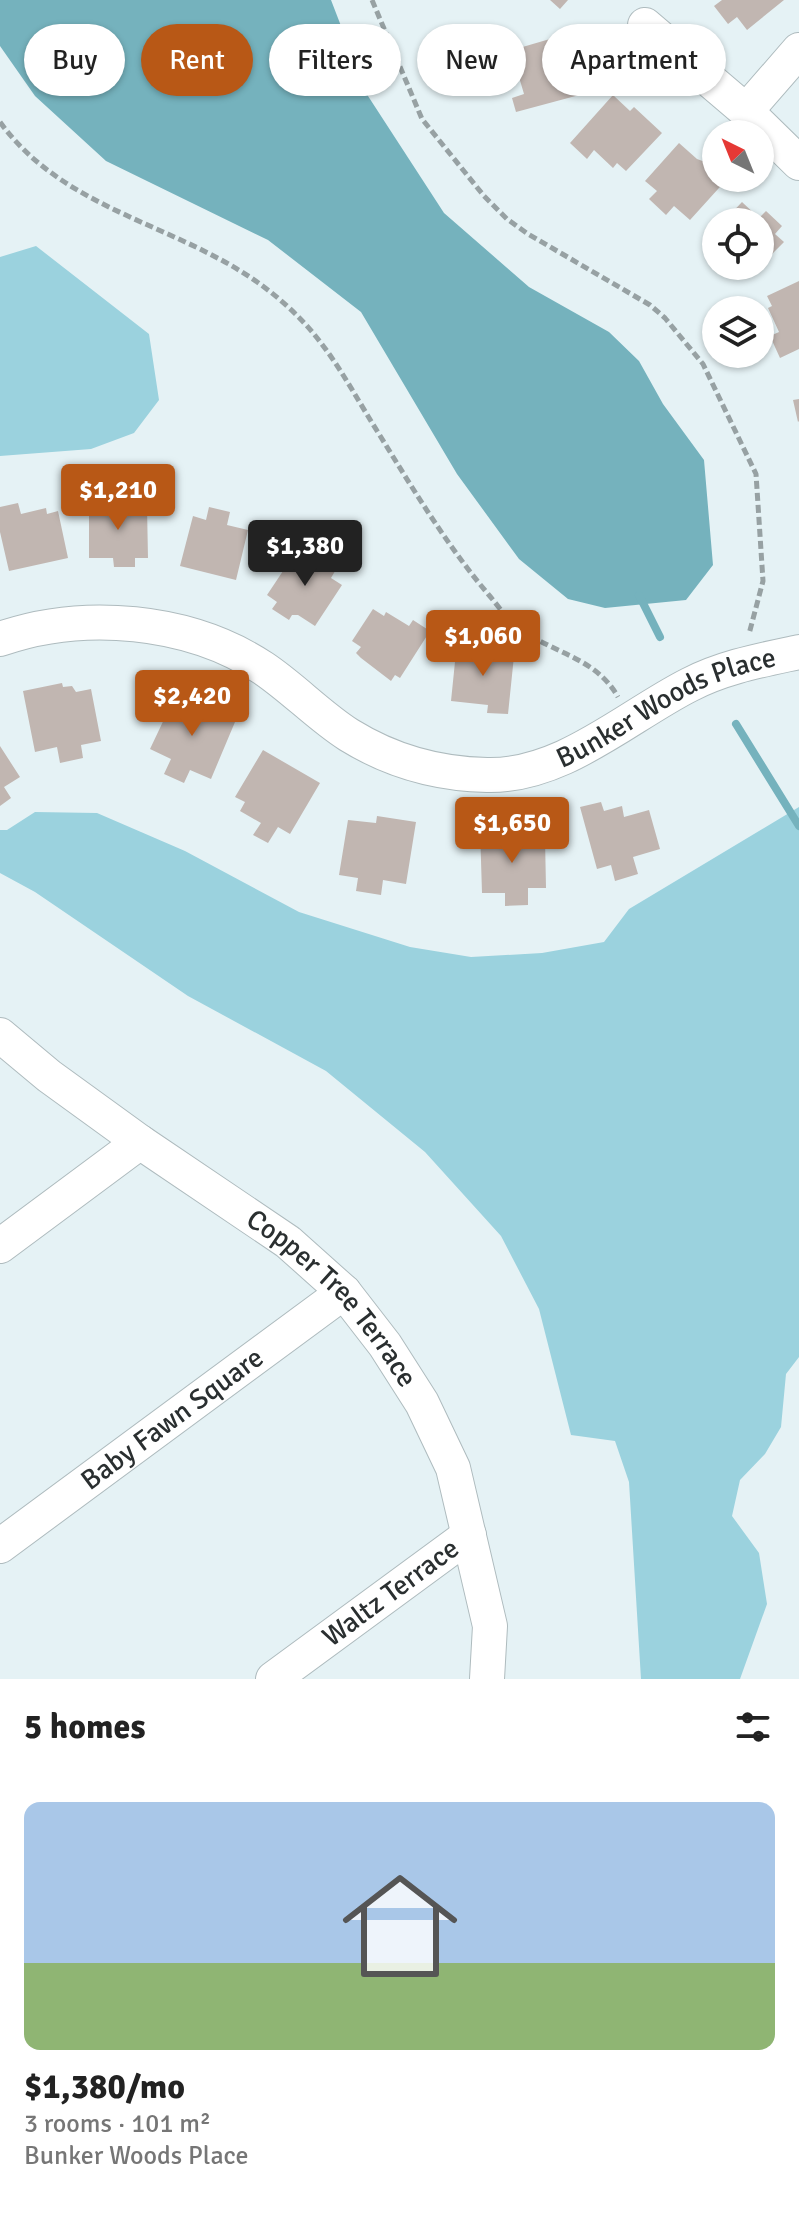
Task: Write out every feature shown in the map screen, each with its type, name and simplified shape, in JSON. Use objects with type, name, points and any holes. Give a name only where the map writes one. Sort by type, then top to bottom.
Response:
[{"type":"street","points":[[746,111],[799,50]]},
{"type":"street","points":[[726,94],[799,163]]},
{"type":"street","name":"Bunker Woods Place","points":[[0,639],[59,625],[118,623],[171,631],[223,647],[260,667],[347,734],[391,757],[440,772],[491,775],[541,765],[590,744],[691,684],[744,664],[799,652]]},
{"type":"street","name":"Copper Tree Terrace","points":[[0,1035],[140,1142],[288,1242],[344,1292],[422,1403],[453,1468],[490,1626],[487,1679]]},
{"type":"street","points":[[0,1246],[140,1142]]},
{"type":"street","name":"Baby Fawn Square","points":[[0,1546],[344,1292]]},
{"type":"street","name":"Waltz Terrace","points":[[273,1679],[469,1535]]},
{"type":"path","points":[[372,0],[422,119],[484,196],[528,234],[650,305],[665,318],[703,364],[747,451],[759,494],[763,581],[744,664]]},
{"type":"path","points":[[0,122],[44,167],[76,191],[244,272],[291,310],[338,363],[441,534],[483,588],[516,626],[599,671],[631,718]]},
{"type":"shaded area","points":[[0,0],[331,0],[340,24],[269,24],[269,96],[368,96],[444,213],[529,287],[609,332],[639,361],[663,404],[704,460],[713,565],[686,600],[605,608],[568,599],[519,559],[457,474],[361,312],[268,240],[106,161],[35,96],[125,96],[125,24],[24,24],[24,80],[0,46]]},
{"type":"shaded area","points":[[36,246],[149,334],[159,400],[134,433],[91,449],[0,456],[0,257]]},
{"type":"shaded area","points":[[799,807],[799,1357],[786,1374],[781,1427],[765,1454],[740,1480],[732,1516],[759,1553],[767,1604],[740,1679],[641,1679],[629,1482],[615,1441],[571,1435],[539,1309],[501,1236],[425,1152],[326,1071],[188,996],[35,892],[0,873],[0,830],[7,830],[35,812],[97,813],[185,851],[299,912],[410,947],[471,957],[542,953],[604,942],[629,909]]},
{"type":"building","points":[[550,0],[568,0],[560,9]]},
{"type":"building","points":[[722,0],[784,0],[747,30],[737,17],[728,24],[714,6]]},
{"type":"building","points":[[542,41],[542,96],[576,96],[516,112],[512,98],[526,96],[526,46]]},
{"type":"building","points":[[612,96],[630,111],[634,107],[662,133],[626,171],[617,163],[613,168],[594,150],[587,159],[570,143]]},
{"type":"building","points":[[679,143],[702,161],[702,192],[715,192],[690,220],[674,206],[666,215],[649,199],[657,191],[645,181]]},
{"type":"building","points":[[774,218],[782,226],[775,234],[784,242],[774,252]]},
{"type":"building","points":[[799,281],[799,349],[780,358],[774,345],[774,334],[779,332],[774,321],[774,296],[767,296]]},
{"type":"building","points":[[799,399],[799,421],[798,422],[793,400]]},
{"type":"building","points":[[102,495],[125,495],[125,507],[147,506],[148,558],[135,558],[135,567],[114,567],[113,558],[89,558],[89,507],[102,507]]},
{"type":"building","points":[[18,503],[21,514],[46,508],[47,514],[58,511],[68,558],[9,571],[0,532],[0,507]]},
{"type":"building","points":[[209,507],[230,512],[227,525],[248,530],[236,580],[180,566],[193,516],[206,520]]},
{"type":"building","points":[[318,552],[338,566],[331,578],[342,585],[315,626],[298,615],[292,615],[289,620],[272,609],[277,602],[267,595],[295,553],[311,564]]},
{"type":"building","points":[[373,609],[384,616],[386,612],[409,626],[413,620],[430,631],[400,678],[395,675],[391,681],[356,653],[361,647],[352,641]]},
{"type":"building","points":[[469,639],[490,641],[489,654],[514,656],[508,714],[487,713],[488,705],[451,701],[456,652],[468,653]]},
{"type":"building","points":[[62,683],[63,687],[72,686],[76,692],[91,689],[101,741],[81,745],[83,758],[60,763],[57,747],[35,752],[23,691]]},
{"type":"building","points":[[177,692],[235,722],[211,779],[190,770],[184,783],[164,774],[171,759],[150,749]]},
{"type":"building","points":[[0,746],[20,777],[4,787],[11,798],[0,806]]},
{"type":"building","points":[[263,750],[320,783],[290,834],[278,827],[268,843],[253,835],[261,823],[240,811],[245,802],[235,797]]},
{"type":"building","points":[[601,802],[604,811],[622,806],[624,817],[649,810],[660,849],[633,857],[638,874],[615,881],[611,865],[597,869],[580,807]]},
{"type":"building","points":[[377,816],[416,822],[406,884],[383,880],[381,895],[356,891],[358,878],[339,875],[348,820],[376,823]]},
{"type":"building","points":[[505,827],[505,839],[545,838],[546,888],[528,888],[528,905],[505,906],[505,893],[482,893],[480,828]]},
{"type":"waterway","points":[[639,595],[660,637]]},
{"type":"waterway","points":[[736,724],[799,826]]}]
